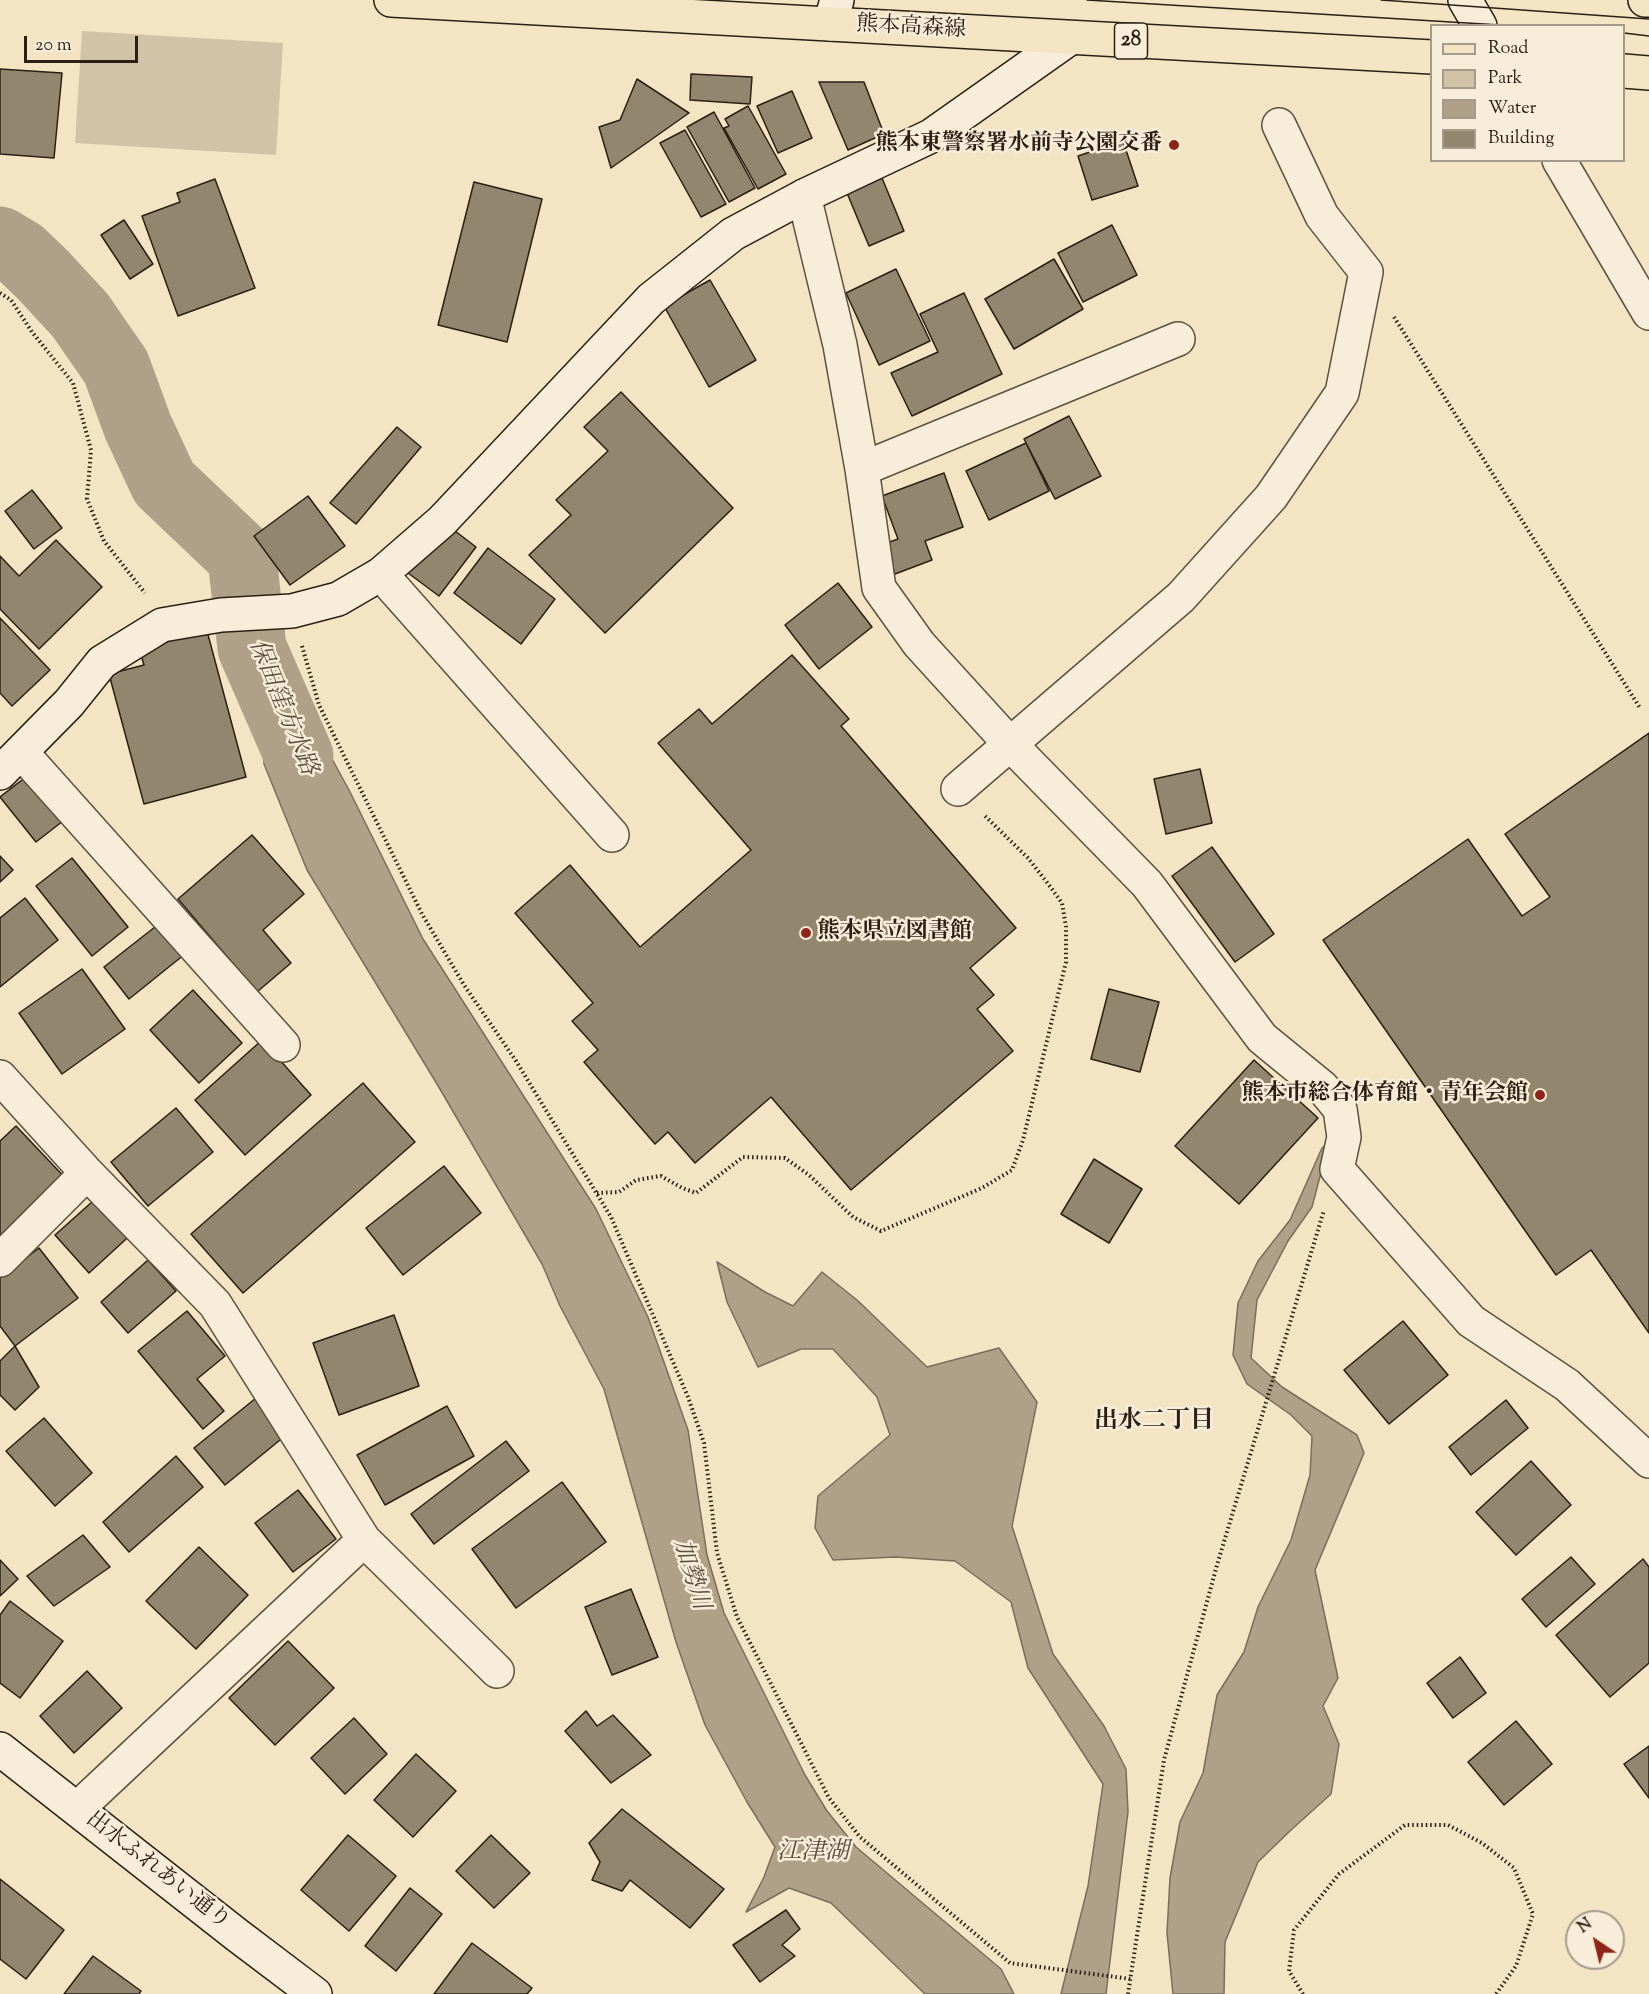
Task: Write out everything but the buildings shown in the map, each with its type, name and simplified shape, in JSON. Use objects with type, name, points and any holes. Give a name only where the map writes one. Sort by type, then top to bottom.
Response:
[{"type":"main road","name":"熊本高森線","points":[[391,0],[833,12],[1070,38],[1430,57]]},
{"type":"main road","points":[[1625,71],[1649,73]]},
{"type":"street","points":[[1466,0],[1479,24]]},
{"type":"street","points":[[283,1045],[10,762],[69,703],[102,662],[162,625],[221,615],[290,611],[338,599],[381,574],[442,521],[651,299],[733,234],[804,196],[931,136],[1070,38]]},
{"type":"street","points":[[958,789],[1181,597],[1271,497],[1342,393],[1365,272],[1322,216],[1279,125]]},
{"type":"street","points":[[1560,162],[1649,313]]},
{"type":"street","points":[[804,196],[840,345],[862,469],[879,588],[919,644],[1010,744],[1147,884],[1262,1038],[1322,1087],[1340,1109],[1344,1137],[1337,1169],[1471,1321],[1567,1385],[1649,1461]]},
{"type":"street","points":[[862,469],[1178,339]]},
{"type":"street","points":[[381,574],[612,835]]},
{"type":"street","points":[[0,1077],[87,1173],[215,1304],[364,1540],[497,1671]]},
{"type":"street","points":[[0,1260],[87,1173]]},
{"type":"street","points":[[76,1809],[364,1540]]},
{"type":"street","name":"出水ふれあい通り","points":[[0,1749],[315,1994]]},
{"type":"path","points":[[1365,272],[1640,708]]},
{"type":"path","points":[[0,293],[11,300],[32,332],[73,383],[91,450],[87,499],[104,541],[171,623]]},
{"type":"path","points":[[290,611],[319,705],[422,914],[465,985],[516,1061],[610,1217],[688,1397],[704,1443],[717,1553],[737,1617],[829,1798],[860,1838],[1010,1963],[1131,1979]]},
{"type":"path","points":[[597,1193],[619,1192],[636,1180],[661,1176],[696,1193],[743,1156],[785,1158],[809,1175],[853,1217],[881,1231],[982,1188],[1012,1170],[1023,1140],[1066,962],[1066,927],[1062,903],[1028,858],[958,789]]},
{"type":"path","points":[[1128,1994],[1164,1760],[1217,1565],[1337,1169]]},
{"type":"path","points":[[1303,1994],[1290,1971],[1294,1930],[1339,1874],[1405,1825],[1448,1825],[1482,1843],[1514,1869],[1533,1914],[1516,1966],[1496,1994]]},
{"type":"green space","points":[[82,31],[283,43],[276,155],[75,143]]},
{"type":"water","name":"江津湖","points":[[261,650],[314,726],[349,790],[423,939],[596,1209],[648,1317],[688,1430],[707,1555],[724,1613],[805,1775],[827,1811],[856,1847],[1001,1969],[1014,1994],[925,1994],[831,1903],[789,1888],[746,1912],[764,1877],[775,1847],[747,1802],[705,1725],[676,1642],[604,1389],[560,1306],[542,1264],[437,1084],[307,870],[264,764]]},
{"type":"water","points":[[1329,1142],[1312,1207],[1288,1241],[1257,1300],[1251,1358],[1282,1387],[1357,1435],[1364,1453],[1315,1570],[1338,1678],[1323,1706],[1339,1744],[1331,1794],[1258,1862],[1225,1942],[1224,1994],[1173,1994],[1167,1933],[1170,1878],[1180,1822],[1203,1773],[1217,1695],[1244,1652],[1258,1607],[1291,1540],[1310,1475],[1312,1436],[1291,1415],[1247,1384],[1233,1355],[1238,1303],[1258,1261],[1290,1220],[1322,1148]]},
{"type":"water","points":[[717,1262],[765,1292],[793,1306],[822,1272],[857,1300],[927,1367],[999,1348],[1037,1402],[1012,1526],[1053,1654],[1104,1726],[1126,1769],[1128,1812],[1106,1994],[1061,1994],[1088,1886],[1103,1784],[1028,1668],[1011,1602],[955,1561],[895,1557],[833,1560],[815,1528],[818,1496],[890,1435],[877,1397],[833,1349],[801,1349],[758,1367],[727,1302]]},
{"type":"waterway","name":"保田窪方水路","points":[[0,241],[20,253],[80,315],[116,367],[138,427],[164,483],[242,557],[252,648],[299,756]]},
{"type":"tram line","points":[[1087,0],[1484,24]]},
{"type":"tram line","points":[[1381,0],[1649,19]]},
{"type":"tram line","points":[[1625,33],[1649,36]]},
{"type":"place","name":"熊本東警察署水前寺公園交番","points":[[1174,145]]},
{"type":"place","name":"熊本県立図書館","points":[[806,933]]},
{"type":"place","name":"熊本市総合体育館・青年会館","points":[[1540,1095]]},
{"type":"district","name":"出水二丁目","points":[[1154,1423]]},
{"type":"water label","name":"加勢川","points":[[689,1575]]}]
